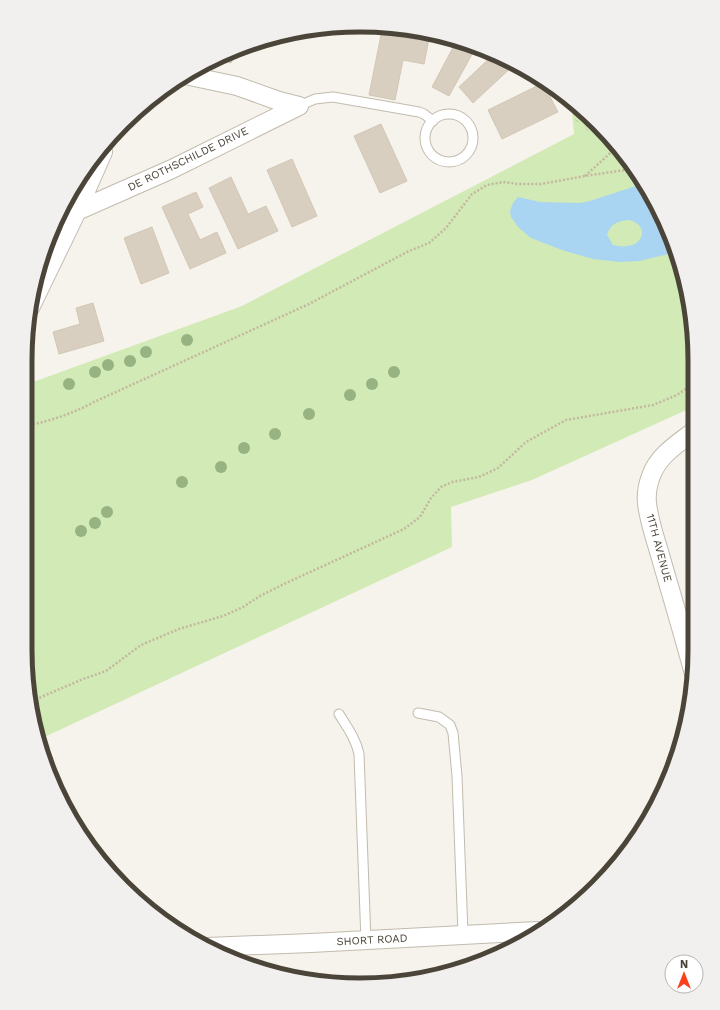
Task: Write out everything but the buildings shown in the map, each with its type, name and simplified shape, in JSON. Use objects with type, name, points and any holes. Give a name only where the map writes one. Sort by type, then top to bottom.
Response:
[{"type":"street","points":[[194,77],[237,86],[279,101],[299,106]]},
{"type":"street","name":"DE ROTHSCHILDE DRIVE","points":[[77,212],[172,169],[299,106]]},
{"type":"street","points":[[40,288],[77,212],[99,162]]},
{"type":"street","name":"11TH AVENUE","points":[[688,436],[663,456],[655,467],[651,475],[647,498],[656,538],[688,652]]},
{"type":"street","name":"SHORT ROAD","points":[[220,946],[366,941],[463,934],[528,931]]},
{"type":"lane","name":"DE ROTHSCHILDE DRIVE","points":[[299,106],[315,99],[333,98],[419,112],[433,121]]},
{"type":"lane","points":[[446,114],[454,115],[460,117],[471,127],[473,142],[466,155],[460,160],[453,161],[438,159],[428,148],[426,134],[428,126],[433,121],[446,114]]},
{"type":"lane","points":[[418,713],[439,717],[450,725],[453,733],[457,776],[463,934]]},
{"type":"lane","points":[[339,714],[358,744],[366,941]]},
{"type":"path","points":[[585,176],[613,151]]},
{"type":"path","points":[[32,425],[58,419],[72,413],[309,304],[407,252],[429,243],[446,228],[472,194],[483,187],[502,182],[541,184],[627,170]]},
{"type":"path","points":[[36,699],[106,670],[141,645],[180,629],[223,616],[243,607],[260,596],[284,584],[404,529],[420,517],[431,498],[442,487],[452,482],[479,477],[498,468],[526,442],[566,420],[653,405],[677,395],[688,387]]},
{"type":"green space","points":[[572,110],[592,128],[620,160],[644,196],[663,234],[677,275],[685,317],[688,360],[688,409],[532,480],[451,507],[452,547],[44,737],[35,693],[32,650],[32,382],[242,306],[574,134]]},
{"type":"green space","points":[[572,110],[597,133],[589,132],[573,118]]},
{"type":"water","points":[[638,185],[654,215],[670,254],[639,261],[620,262],[593,259],[562,250],[531,238],[518,227],[511,217],[510,211],[513,203],[518,197],[540,202],[580,203]],"holes":[[[624,220],[636,223],[642,232],[641,237],[638,242],[632,245],[613,245],[607,235],[612,226]]]}]
